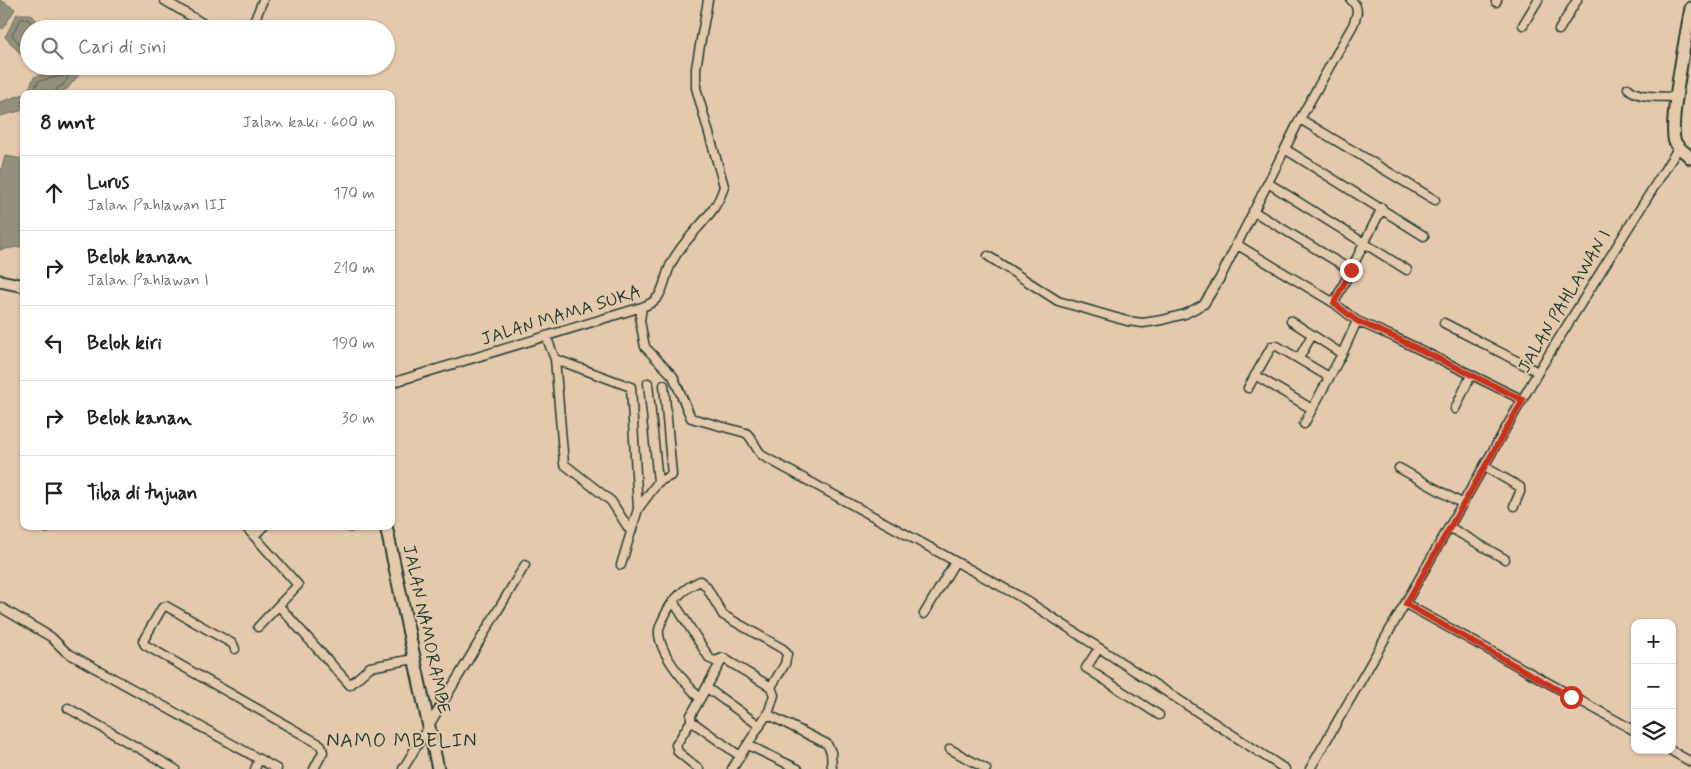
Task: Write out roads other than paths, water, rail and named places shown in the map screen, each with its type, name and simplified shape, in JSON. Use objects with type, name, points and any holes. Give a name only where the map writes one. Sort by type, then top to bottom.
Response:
[{"type":"main road","points":[[1691,8],[1676,97],[1674,136],[1679,147],[1691,158]]},
{"type":"main road","points":[[0,281],[20,285]]},
{"type":"main road","name":"JALAN NAMORAMBE","points":[[387,530],[414,659],[430,722],[438,769]]},
{"type":"street","points":[[164,0],[197,20]]},
{"type":"street","points":[[255,20],[263,0]]},
{"type":"street","name":"JALAN MAMA SUKA","points":[[395,380],[642,307],[660,298],[672,261],[720,200],[724,186],[696,88],[696,68],[708,0]]},
{"type":"street","points":[[988,256],[1058,301],[1098,314],[1143,323],[1185,314],[1204,304],[1220,278],[1300,120],[1353,25],[1357,10],[1356,4],[1350,0]]},
{"type":"street","points":[[1523,25],[1538,0]]},
{"type":"street","points":[[1559,30],[1577,0]]},
{"type":"street","points":[[1628,88],[1635,93],[1676,97]]},
{"type":"street","points":[[1300,120],[1434,200]]},
{"type":"street","name":"JALAN PAHLAWAN I","points":[[1310,769],[1538,372],[1679,147]]},
{"type":"street","points":[[1285,149],[1424,236]]},
{"type":"street","points":[[1268,183],[1407,270]]},
{"type":"street","points":[[1334,303],[1382,208]]},
{"type":"street","points":[[1253,210],[1351,270]]},
{"type":"street","points":[[1236,244],[1334,303],[1357,321],[1523,400]]},
{"type":"street","points":[[642,307],[640,321],[645,347],[674,376],[691,418],[746,433],[751,437],[758,452],[763,456],[1024,600],[1285,769]]},
{"type":"street","points":[[1291,321],[1342,354]]},
{"type":"street","points":[[1304,424],[1342,354],[1357,321]]},
{"type":"street","points":[[1444,322],[1538,372]]},
{"type":"street","points":[[546,336],[555,359],[564,464],[611,501],[631,532]]},
{"type":"street","points":[[1299,358],[1312,336]]},
{"type":"street","points":[[1248,388],[1272,346],[1277,346],[1329,377]]},
{"type":"street","points":[[555,359],[631,387],[638,509]]},
{"type":"street","points":[[1455,409],[1471,374]]},
{"type":"street","points":[[1255,375],[1312,409]]},
{"type":"street","points":[[648,383],[658,482]]},
{"type":"street","points":[[621,565],[638,509],[658,482],[672,475],[664,385]]},
{"type":"street","points":[[1485,467],[1520,487],[1520,492],[1514,506]]},
{"type":"street","points":[[1399,468],[1463,504]]},
{"type":"street","points":[[1449,527],[1505,559]]},
{"type":"street","points":[[249,530],[298,583],[298,587],[258,627]]},
{"type":"street","points":[[254,536],[260,530]]},
{"type":"street","points":[[924,614],[955,562]]},
{"type":"street","points":[[403,769],[525,566]]},
{"type":"street","points":[[700,699],[676,670],[661,643],[660,625],[673,601],[684,590],[702,581],[723,615],[783,649],[787,654],[785,664],[771,687]]},
{"type":"street","points":[[673,601],[710,659],[715,661],[722,658]]},
{"type":"street","points":[[1406,604],[1631,730]]},
{"type":"street","points":[[235,649],[233,644],[166,606],[162,608],[144,641],[145,645],[215,687],[321,745],[323,752],[314,769]]},
{"type":"street","points":[[279,606],[350,684],[370,667],[414,659]]},
{"type":"street","points":[[0,608],[51,637],[66,652],[277,769]]},
{"type":"street","points":[[1099,648],[1086,668],[1159,715]]},
{"type":"street","points":[[722,658],[771,687],[774,699],[760,726],[732,769]]},
{"type":"street","points":[[700,769],[675,748],[691,721],[691,715],[722,658]]},
{"type":"street","points":[[707,688],[760,726]]},
{"type":"street","points":[[68,708],[175,769]]},
{"type":"street","points":[[767,714],[827,744],[831,752],[832,769]]},
{"type":"street","points":[[691,721],[740,756]]},
{"type":"street","points":[[748,745],[798,769]]},
{"type":"street","points":[[950,749],[975,766],[986,769]]},
{"type":"street","points":[[1676,753],[1691,762]]},
{"type":"street","points":[[255,769],[259,759]]},
{"type":"water","points":[[0,0],[15,9],[3,29],[0,27]]},
{"type":"water","points":[[17,14],[31,14],[36,20],[20,20],[20,53],[5,37]]},
{"type":"water","points":[[42,75],[79,75],[65,90],[28,90],[34,77]]},
{"type":"water","points":[[20,95],[20,111],[0,116],[0,102]]},
{"type":"water","points":[[5,156],[20,158],[20,247],[0,250],[0,175]]},
{"type":"district","name":"NAMO MBELIN","points":[[402,740]]}]
